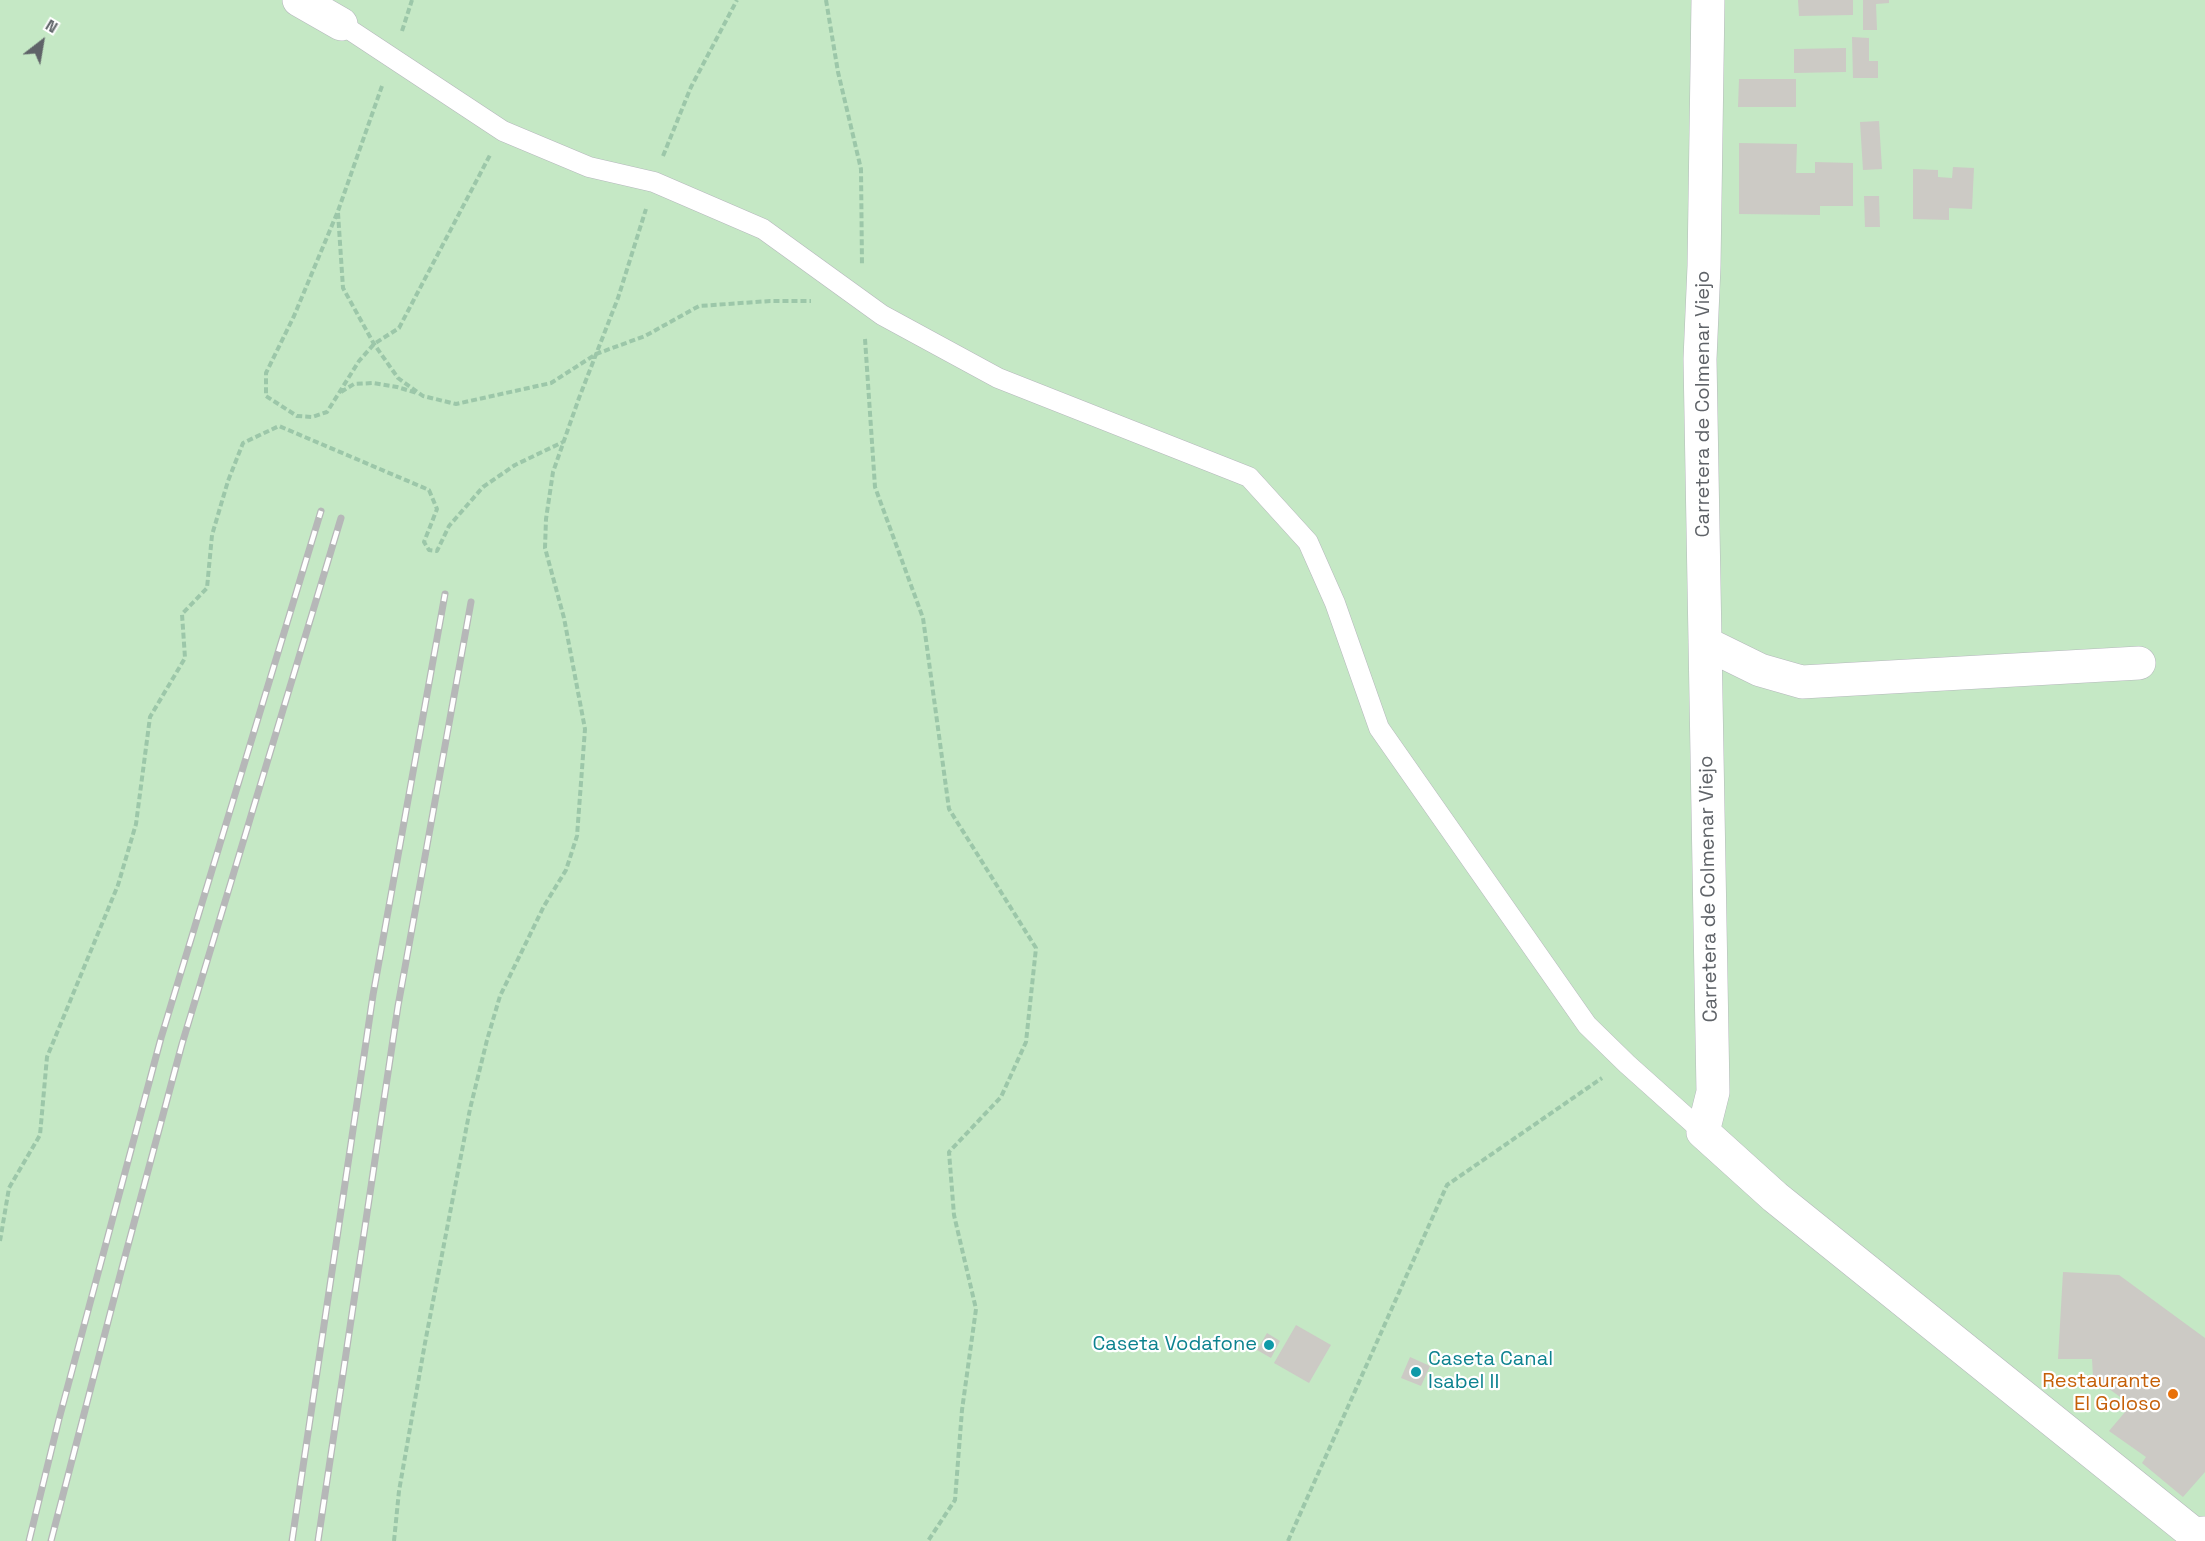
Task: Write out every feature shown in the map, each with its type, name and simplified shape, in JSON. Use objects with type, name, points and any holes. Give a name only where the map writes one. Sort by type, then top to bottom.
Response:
[{"type":"street","points":[[299,0],[341,24]]},
{"type":"street","name":"Carretera de Colmenar Viejo","points":[[1703,1132],[1713,1092],[1700,360],[1704,266],[1708,0]]},
{"type":"street","points":[[1705,643],[1760,670],[1802,682],[2139,663]]},
{"type":"street","points":[[1703,1132],[1774,1197],[2194,1534],[2205,1533]]},
{"type":"lane","points":[[341,24],[503,131],[589,167],[654,182],[764,229],[882,315],[998,378],[1249,477],[1308,543],[1335,603],[1379,728],[1385,738],[1587,1025],[1703,1132]]},
{"type":"path","points":[[412,0],[338,211],[294,316],[266,373],[266,396],[297,416],[312,417],[327,411],[359,361],[374,344],[399,328],[503,131]]},
{"type":"path","points":[[394,1541],[399,1491],[425,1343],[470,1108],[487,1040],[500,996],[544,906],[566,870],[578,836],[585,729],[564,618],[545,548],[546,519],[553,472],[618,298],[665,150],[692,87],[737,0]]},
{"type":"path","points":[[826,0],[838,72],[861,169],[863,302],[875,487],[923,618],[949,809],[1036,948],[1026,1042],[1001,1097],[949,1152],[954,1215],[976,1309],[962,1410],[956,1500],[928,1541]]},
{"type":"path","points":[[338,211],[343,288],[374,344],[398,378],[423,396]]},
{"type":"path","points":[[340,392],[354,384],[373,383],[397,387],[456,404],[551,383],[596,354],[645,336],[699,306],[770,301],[863,302]]},
{"type":"path","points":[[0,1241],[9,1188],[40,1135],[47,1057],[121,875],[136,824],[150,717],[185,658],[182,614],[207,588],[212,535],[228,481],[243,443],[279,426],[429,490],[437,508],[424,542],[429,550],[437,551],[448,526],[483,487],[515,465],[564,442]]},
{"type":"path","points":[[1288,1541],[1447,1185],[1600,1079]]},
{"type":"green space","points":[[0,0],[2205,0],[2205,1541],[0,1541]]},
{"type":"building","points":[[1798,0],[1853,0],[1853,15],[1799,16]]},
{"type":"building","points":[[1863,0],[1889,0],[1889,3],[1876,4],[1877,30],[1863,30]]},
{"type":"building","points":[[1852,37],[1869,38],[1869,61],[1878,61],[1878,78],[1853,78]]},
{"type":"building","points":[[1846,48],[1846,72],[1794,73],[1794,49]]},
{"type":"building","points":[[1739,79],[1796,79],[1796,107],[1738,107]]},
{"type":"building","points":[[1879,121],[1882,169],[1863,170],[1860,122]]},
{"type":"building","points":[[1739,143],[1797,144],[1796,173],[1815,173],[1815,162],[1853,163],[1853,206],[1820,206],[1820,215],[1739,214]]},
{"type":"building","points":[[1953,167],[1974,168],[1972,209],[1949,208],[1949,220],[1913,219],[1913,169],[1938,170],[1938,177],[1952,178]]},
{"type":"building","points":[[1864,196],[1879,196],[1880,227],[1865,227]]},
{"type":"building","points":[[2063,1272],[2119,1275],[2205,1338],[2205,1472],[2183,1497],[2142,1463],[2146,1457],[2109,1431],[2131,1405],[2093,1377],[2092,1359],[2058,1359]]},
{"type":"building","points":[[1296,1325],[1331,1345],[1309,1383],[1274,1363]]},
{"type":"building","name":"Caseta Vodafone","points":[[1267,1333],[1280,1341],[1271,1358],[1257,1350]]},
{"type":"building","name":"Caseta Canal Isabel II","points":[[1410,1357],[1430,1366],[1421,1386],[1401,1378]]},
{"type":"railway","points":[[29,1541],[59,1419],[161,1038],[321,511]]},
{"type":"railway","points":[[51,1541],[182,1044],[341,518]]},
{"type":"railway","points":[[292,1541],[373,995],[445,594]]},
{"type":"railway","points":[[318,1541],[398,1006],[471,602]]},
{"type":"place","name":"Caseta Vodafone","points":[[1269,1345]]},
{"type":"place","name":"Caseta Canal Isabel II","points":[[1416,1372]]},
{"type":"place","name":"Restaurante El Goloso","points":[[2173,1394]]}]
